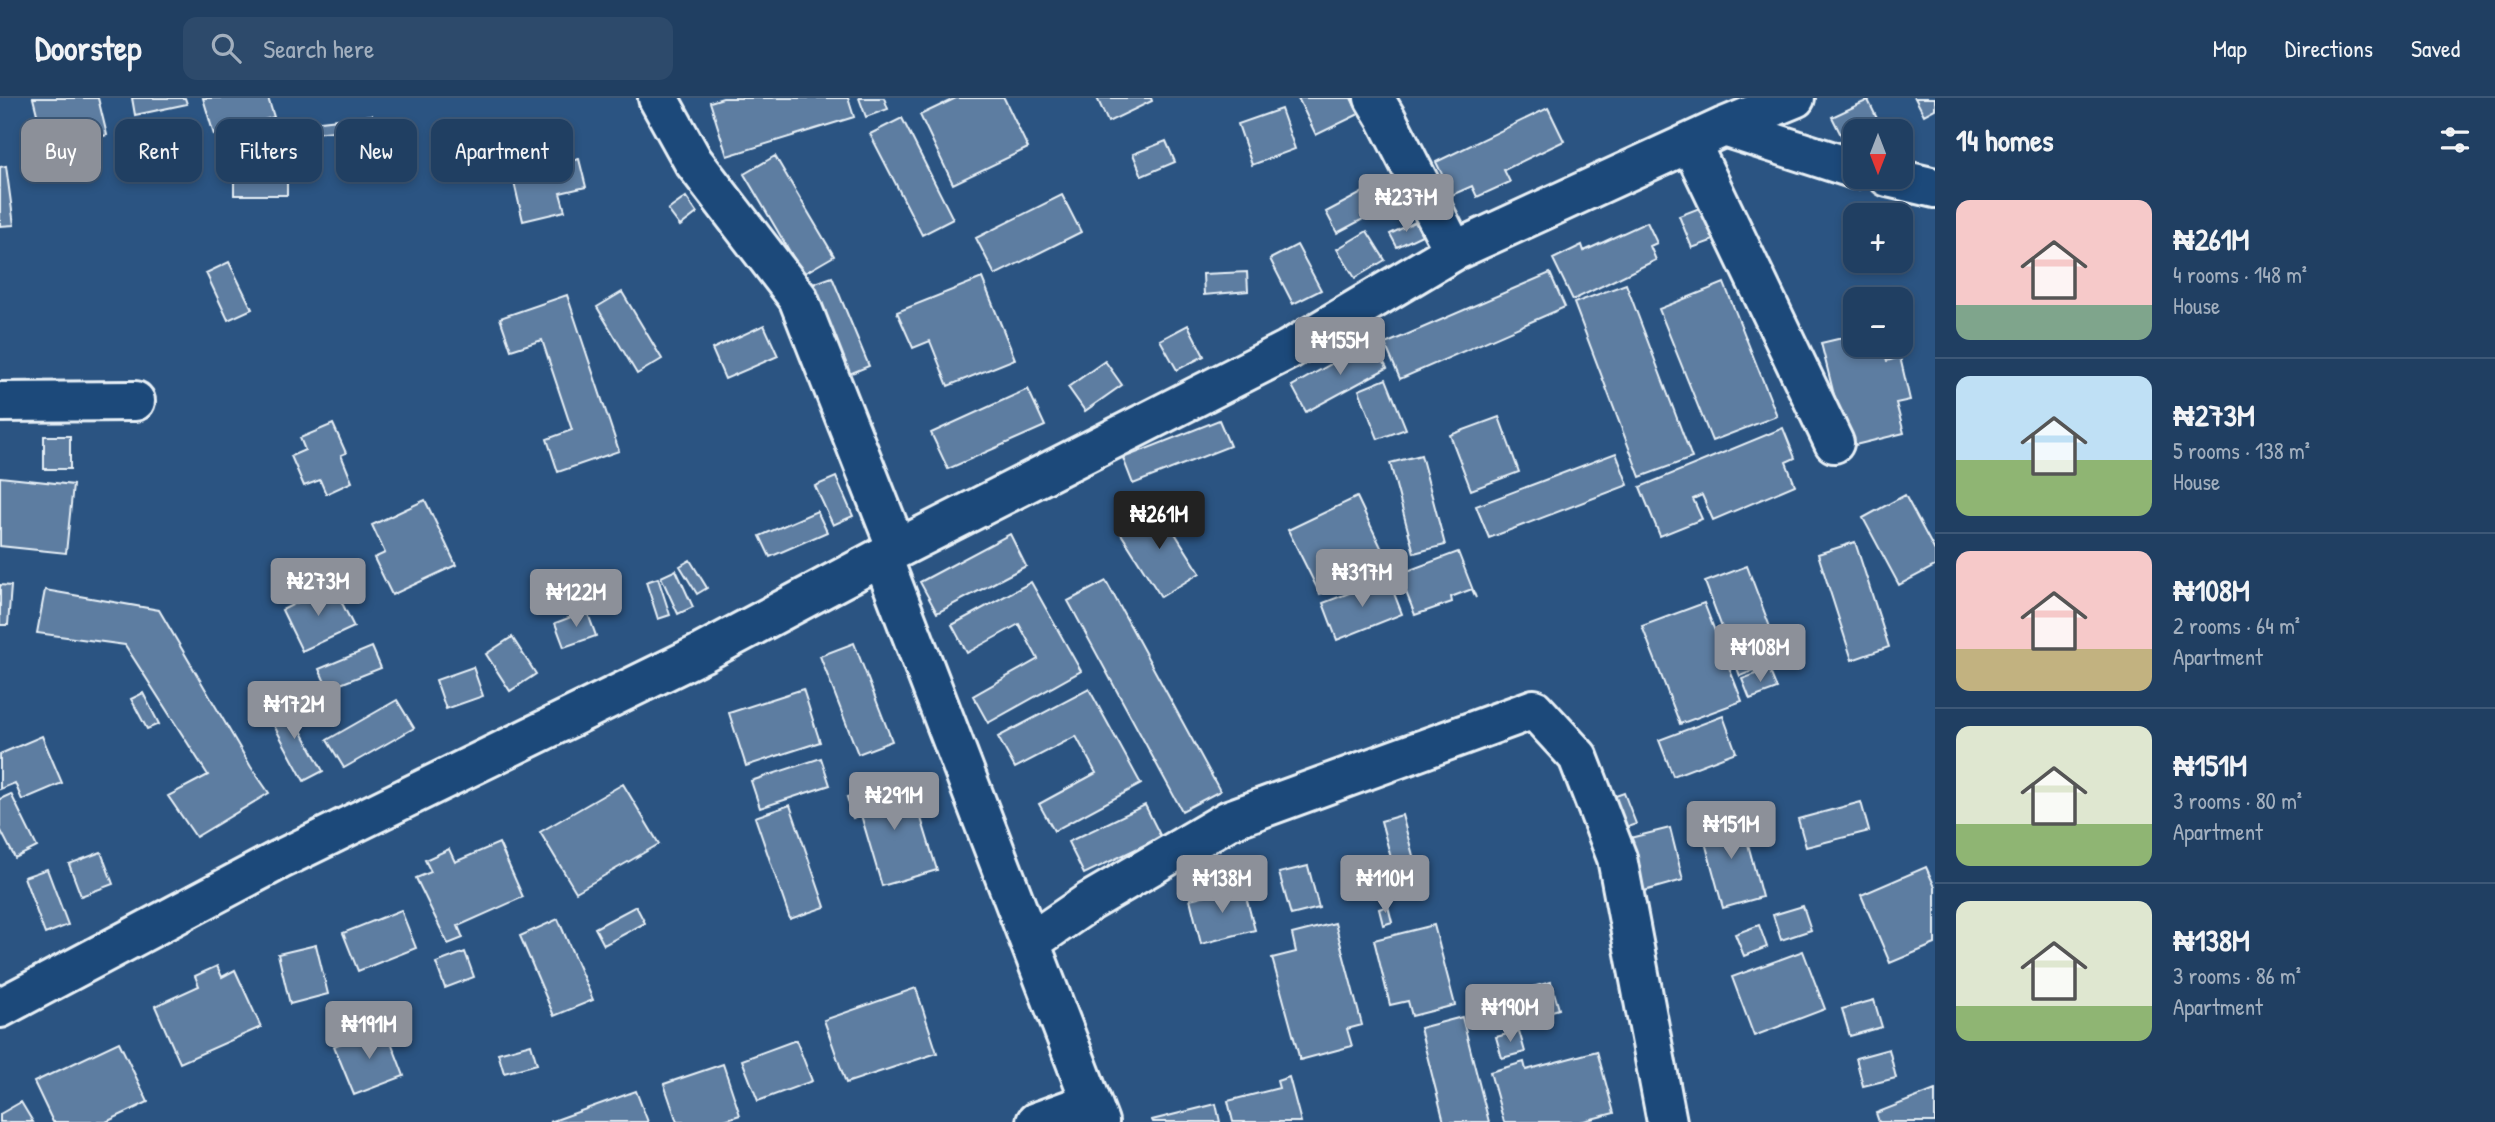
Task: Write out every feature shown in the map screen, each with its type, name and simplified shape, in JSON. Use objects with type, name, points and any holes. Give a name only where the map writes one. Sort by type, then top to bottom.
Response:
[{"type":"street","points":[[658,98],[693,161],[798,298],[1095,1112],[1036,1122]]},
{"type":"street","points":[[1374,98],[1387,118],[1454,251]]},
{"type":"street","points":[[0,1008],[279,860],[702,653],[890,553],[1288,349],[1454,251],[1781,101]]},
{"type":"street","points":[[1724,127],[1843,165]]},
{"type":"street","points":[[1691,144],[1834,443]]},
{"type":"street","points":[[1913,183],[1935,188]]},
{"type":"street","points":[[0,402],[135,401]]},
{"type":"street","points":[[1031,942],[1089,902],[1229,820],[1534,709],[1578,757],[1617,858],[1663,1121]]},
{"type":"building","points":[[33,98],[98,98],[107,135],[101,136],[101,119],[38,119]]},
{"type":"building","points":[[132,98],[185,98],[187,104],[135,115]]},
{"type":"building","points":[[203,98],[268,98],[274,117],[216,119],[214,135]]},
{"type":"building","points":[[723,98],[848,98],[854,117],[727,156],[710,102]]},
{"type":"building","points":[[859,98],[884,98],[888,109],[866,117]]},
{"type":"building","points":[[956,98],[1004,98],[1028,148],[953,184],[920,115]]},
{"type":"building","points":[[1097,98],[1151,98],[1152,101],[1108,122]]},
{"type":"building","points":[[1298,98],[1351,98],[1359,114],[1316,135]]},
{"type":"building","points":[[1915,98],[1935,98],[1935,109],[1924,115]]},
{"type":"building","points":[[1868,100],[1877,119],[1843,119],[1843,139],[1832,117]]},
{"type":"building","points":[[1548,108],[1564,141],[1504,170],[1510,182],[1477,197],[1472,186],[1452,195],[1436,162]]},
{"type":"building","points":[[1281,109],[1295,149],[1252,165],[1238,124]]},
{"type":"building","points":[[372,115],[372,119],[338,119]]},
{"type":"building","points":[[902,118],[953,219],[922,235],[870,134]]},
{"type":"building","points":[[336,119],[336,131],[322,132],[322,121]]},
{"type":"building","points":[[1166,141],[1175,162],[1142,176],[1133,154]]},
{"type":"building","points":[[775,156],[834,256],[803,274],[744,174]]},
{"type":"building","points":[[579,159],[586,187],[560,193],[565,211],[523,221],[514,182],[573,182],[573,160]]},
{"type":"building","points":[[6,166],[14,225],[0,226],[0,167]]},
{"type":"building","points":[[234,182],[287,182],[287,195],[234,195]]},
{"type":"building","points":[[1369,189],[1380,210],[1337,233],[1326,212]]},
{"type":"building","points":[[1062,195],[1081,232],[995,275],[976,238]]},
{"type":"building","points":[[686,197],[697,213],[680,226],[668,210]]},
{"type":"building","points":[[1702,207],[1714,240],[1692,248],[1679,216]]},
{"type":"building","points":[[1415,222],[1422,235],[1397,247],[1390,234]]},
{"type":"building","points":[[1647,222],[1657,243],[1650,246],[1656,260],[1573,300],[1553,259],[1582,245],[1584,251]]},
{"type":"building","points":[[1367,231],[1385,260],[1355,278],[1337,249]]},
{"type":"building","points":[[1297,245],[1321,290],[1293,304],[1270,259]]},
{"type":"building","points":[[229,262],[252,309],[228,320],[206,273]]},
{"type":"building","points":[[1247,272],[1248,291],[1204,295],[1203,274]]},
{"type":"building","points":[[1550,273],[1565,307],[1400,379],[1385,344]]},
{"type":"building","points":[[832,277],[869,366],[842,377],[804,287]]},
{"type":"building","points":[[982,278],[1015,359],[948,386],[930,341],[913,348],[897,312]]},
{"type":"building","points":[[1724,283],[1777,416],[1712,441],[1659,309]]},
{"type":"building","points":[[1626,284],[1692,458],[1640,477],[1574,303]]},
{"type":"building","points":[[622,292],[662,359],[637,374],[597,307]]},
{"type":"building","points":[[567,295],[619,451],[558,472],[547,439],[572,430],[542,340],[511,350],[500,318]]},
{"type":"building","points":[[764,325],[778,356],[725,379],[712,349]]},
{"type":"building","points":[[1188,325],[1204,356],[1177,370],[1160,340]]},
{"type":"building","points":[[1843,338],[1843,357],[1886,357],[1887,361],[1900,357],[1910,400],[1896,403],[1904,433],[1847,447],[1821,343]]},
{"type":"building","points":[[1372,341],[1387,368],[1306,412],[1292,386]]},
{"type":"building","points":[[1105,361],[1122,385],[1085,411],[1068,387]]},
{"type":"building","points":[[1386,379],[1406,429],[1378,439],[1359,390]]},
{"type":"building","points":[[1028,389],[1045,426],[948,469],[931,433]]},
{"type":"building","points":[[1499,417],[1519,472],[1471,490],[1450,435]]},
{"type":"building","points":[[1219,420],[1230,446],[1133,484],[1123,458]]},
{"type":"building","points":[[333,424],[346,453],[341,455],[352,482],[326,494],[320,480],[304,486],[291,456],[305,450],[300,438]]},
{"type":"building","points":[[1783,428],[1795,458],[1786,462],[1795,485],[1713,520],[1702,495],[1693,499],[1702,519],[1660,536],[1640,487]]},
{"type":"building","points":[[44,436],[70,436],[70,469],[44,469]]},
{"type":"building","points":[[1616,453],[1628,485],[1489,538],[1476,506]]},
{"type":"building","points":[[1421,455],[1445,545],[1414,553],[1390,463]]},
{"type":"building","points":[[0,477],[73,485],[66,553],[0,546]]},
{"type":"building","points":[[836,477],[853,516],[833,525],[815,486]]},
{"type":"building","points":[[1905,495],[1935,551],[1935,566],[1899,585],[1863,518]]},
{"type":"building","points":[[1357,497],[1388,562],[1320,594],[1288,530]]},
{"type":"building","points":[[425,500],[456,565],[392,595],[374,558],[385,553],[372,525]]},
{"type":"building","points":[[1157,505],[1200,573],[1161,597],[1118,529]]},
{"type":"building","points":[[817,511],[827,532],[770,557],[760,536]]},
{"type":"building","points":[[1010,534],[1026,566],[937,613],[920,582]]},
{"type":"building","points":[[1855,542],[1889,647],[1852,660],[1818,554]]},
{"type":"building","points":[[1458,552],[1476,598],[1472,589],[1451,597],[1452,602],[1415,615],[1399,574]]},
{"type":"building","points":[[690,560],[707,588],[697,594],[680,566]]},
{"type":"building","points":[[1747,566],[1782,659],[1740,676],[1705,582]]},
{"type":"building","points":[[676,570],[693,607],[678,614],[661,577]]},
{"type":"building","points":[[658,578],[670,615],[658,619],[646,582]]},
{"type":"building","points":[[1388,578],[1402,614],[1337,640],[1323,603]]},
{"type":"building","points":[[1106,581],[1220,791],[1182,811],[1068,601]]},
{"type":"building","points":[[1031,582],[1081,671],[988,723],[973,696],[1038,659],[1019,624],[967,653],[952,625]]},
{"type":"building","points":[[0,585],[11,586],[8,625],[0,625]]},
{"type":"building","points":[[333,585],[354,627],[302,651],[282,610]]},
{"type":"building","points":[[45,590],[159,610],[269,793],[196,837],[168,796],[208,775],[125,645],[37,633]]},
{"type":"building","points":[[1704,603],[1742,701],[1680,724],[1642,626]]},
{"type":"building","points":[[587,611],[596,636],[564,647],[555,623]]},
{"type":"building","points":[[512,637],[536,674],[510,691],[486,654]]},
{"type":"building","points":[[854,643],[892,741],[858,754],[820,656]]},
{"type":"building","points":[[372,647],[381,668],[328,689],[319,669]]},
{"type":"building","points":[[473,667],[483,696],[446,709],[436,680]]},
{"type":"building","points":[[1769,669],[1777,689],[1750,699],[1742,679]]},
{"type":"building","points":[[803,689],[820,742],[746,766],[729,713]]},
{"type":"building","points":[[1089,689],[1141,784],[1054,831],[1039,804],[1096,773],[1076,736],[1015,768],[998,737]]},
{"type":"building","points":[[143,693],[159,724],[147,729],[131,699]]},
{"type":"building","points":[[397,700],[414,728],[344,768],[327,740]]},
{"type":"building","points":[[285,701],[323,771],[304,781],[266,711]]},
{"type":"building","points":[[1723,716],[1736,752],[1673,776],[1659,740]]},
{"type":"building","points":[[42,736],[62,783],[22,800],[15,783],[0,789],[0,754]]},
{"type":"building","points":[[821,758],[830,785],[760,808],[751,781]]},
{"type":"building","points":[[909,779],[937,870],[882,886],[861,815],[853,818],[847,797]]},
{"type":"building","points":[[623,784],[659,844],[576,892],[540,832]]},
{"type":"building","points":[[1624,793],[1636,824],[1619,830],[1607,799]]},
{"type":"building","points":[[11,794],[37,847],[15,858],[0,829],[0,799]]},
{"type":"building","points":[[1861,802],[1869,831],[1806,847],[1798,819]]},
{"type":"building","points":[[790,805],[825,907],[790,919],[755,817]]},
{"type":"building","points":[[1145,805],[1161,837],[1084,874],[1068,842]]},
{"type":"building","points":[[1740,814],[1762,897],[1723,908],[1700,824]]},
{"type":"building","points":[[1402,815],[1415,863],[1394,869],[1381,821]]},
{"type":"building","points":[[1670,828],[1683,880],[1644,891],[1630,838]]},
{"type":"building","points":[[499,843],[523,897],[458,926],[463,938],[448,944],[416,878],[431,872],[425,860],[449,849],[455,862]]},
{"type":"building","points":[[101,852],[113,884],[81,896],[69,864]]},
{"type":"building","points":[[1308,866],[1319,908],[1291,915],[1279,873]]},
{"type":"building","points":[[1926,867],[1935,887],[1935,944],[1890,963],[1861,895]]},
{"type":"building","points":[[47,869],[68,925],[45,934],[24,877]]},
{"type":"building","points":[[1243,886],[1255,930],[1201,944],[1190,899]]},
{"type":"building","points":[[636,906],[645,923],[604,945],[595,928]]},
{"type":"building","points":[[1388,906],[1392,922],[1383,925],[1379,909]]},
{"type":"building","points":[[1803,906],[1811,930],[1781,940],[1773,915]]},
{"type":"building","points":[[401,910],[416,948],[358,971],[343,933]]},
{"type":"building","points":[[558,919],[593,1000],[554,1016],[520,936]]},
{"type":"building","points":[[1335,923],[1362,1025],[1347,1029],[1352,1046],[1300,1060],[1272,958],[1296,952],[1292,934]]},
{"type":"building","points":[[1434,925],[1455,1005],[1412,1016],[1408,1001],[1390,1005],[1374,940]]},
{"type":"building","points":[[1759,925],[1767,947],[1744,956],[1735,934]]},
{"type":"building","points":[[316,945],[328,994],[290,1004],[278,954]]},
{"type":"building","points":[[1803,951],[1825,1009],[1754,1036],[1732,977]]},
{"type":"building","points":[[465,952],[474,977],[445,988],[436,963]]},
{"type":"building","points":[[217,966],[222,977],[235,970],[261,1027],[180,1063],[155,1006],[199,986],[195,976]]},
{"type":"building","points":[[1551,982],[1559,1009],[1502,1025],[1494,997]]},
{"type":"building","points":[[916,988],[937,1053],[846,1083],[824,1020]]},
{"type":"building","points":[[1874,1000],[1882,1027],[1850,1036],[1842,1009]]},
{"type":"building","points":[[1462,1017],[1489,1122],[1444,1122],[1420,1028]]},
{"type":"building","points":[[385,1026],[404,1076],[354,1095],[334,1046]]},
{"type":"building","points":[[1519,1031],[1525,1052],[1502,1058],[1496,1037]]},
{"type":"building","points":[[796,1040],[812,1081],[758,1101],[742,1060]]},
{"type":"building","points":[[119,1042],[148,1102],[106,1122],[53,1122],[34,1082]]},
{"type":"building","points":[[531,1044],[537,1064],[504,1073],[498,1053]]},
{"type":"building","points":[[1889,1049],[1896,1078],[1863,1086],[1856,1058]]},
{"type":"building","points":[[1597,1051],[1614,1113],[1580,1122],[1504,1122],[1490,1072],[1524,1062],[1526,1070]]},
{"type":"building","points":[[723,1064],[740,1115],[718,1122],[677,1122],[664,1084]]},
{"type":"building","points":[[1289,1077],[1301,1122],[1233,1122],[1228,1101],[1279,1088],[1277,1081]]},
{"type":"building","points":[[1935,1090],[1935,1122],[1879,1122],[1876,1113]]},
{"type":"building","points":[[636,1091],[648,1122],[550,1122]]},
{"type":"building","points":[[21,1102],[33,1122],[0,1122],[0,1114]]},
{"type":"building","points":[[1216,1104],[1220,1122],[1152,1120]]}]
